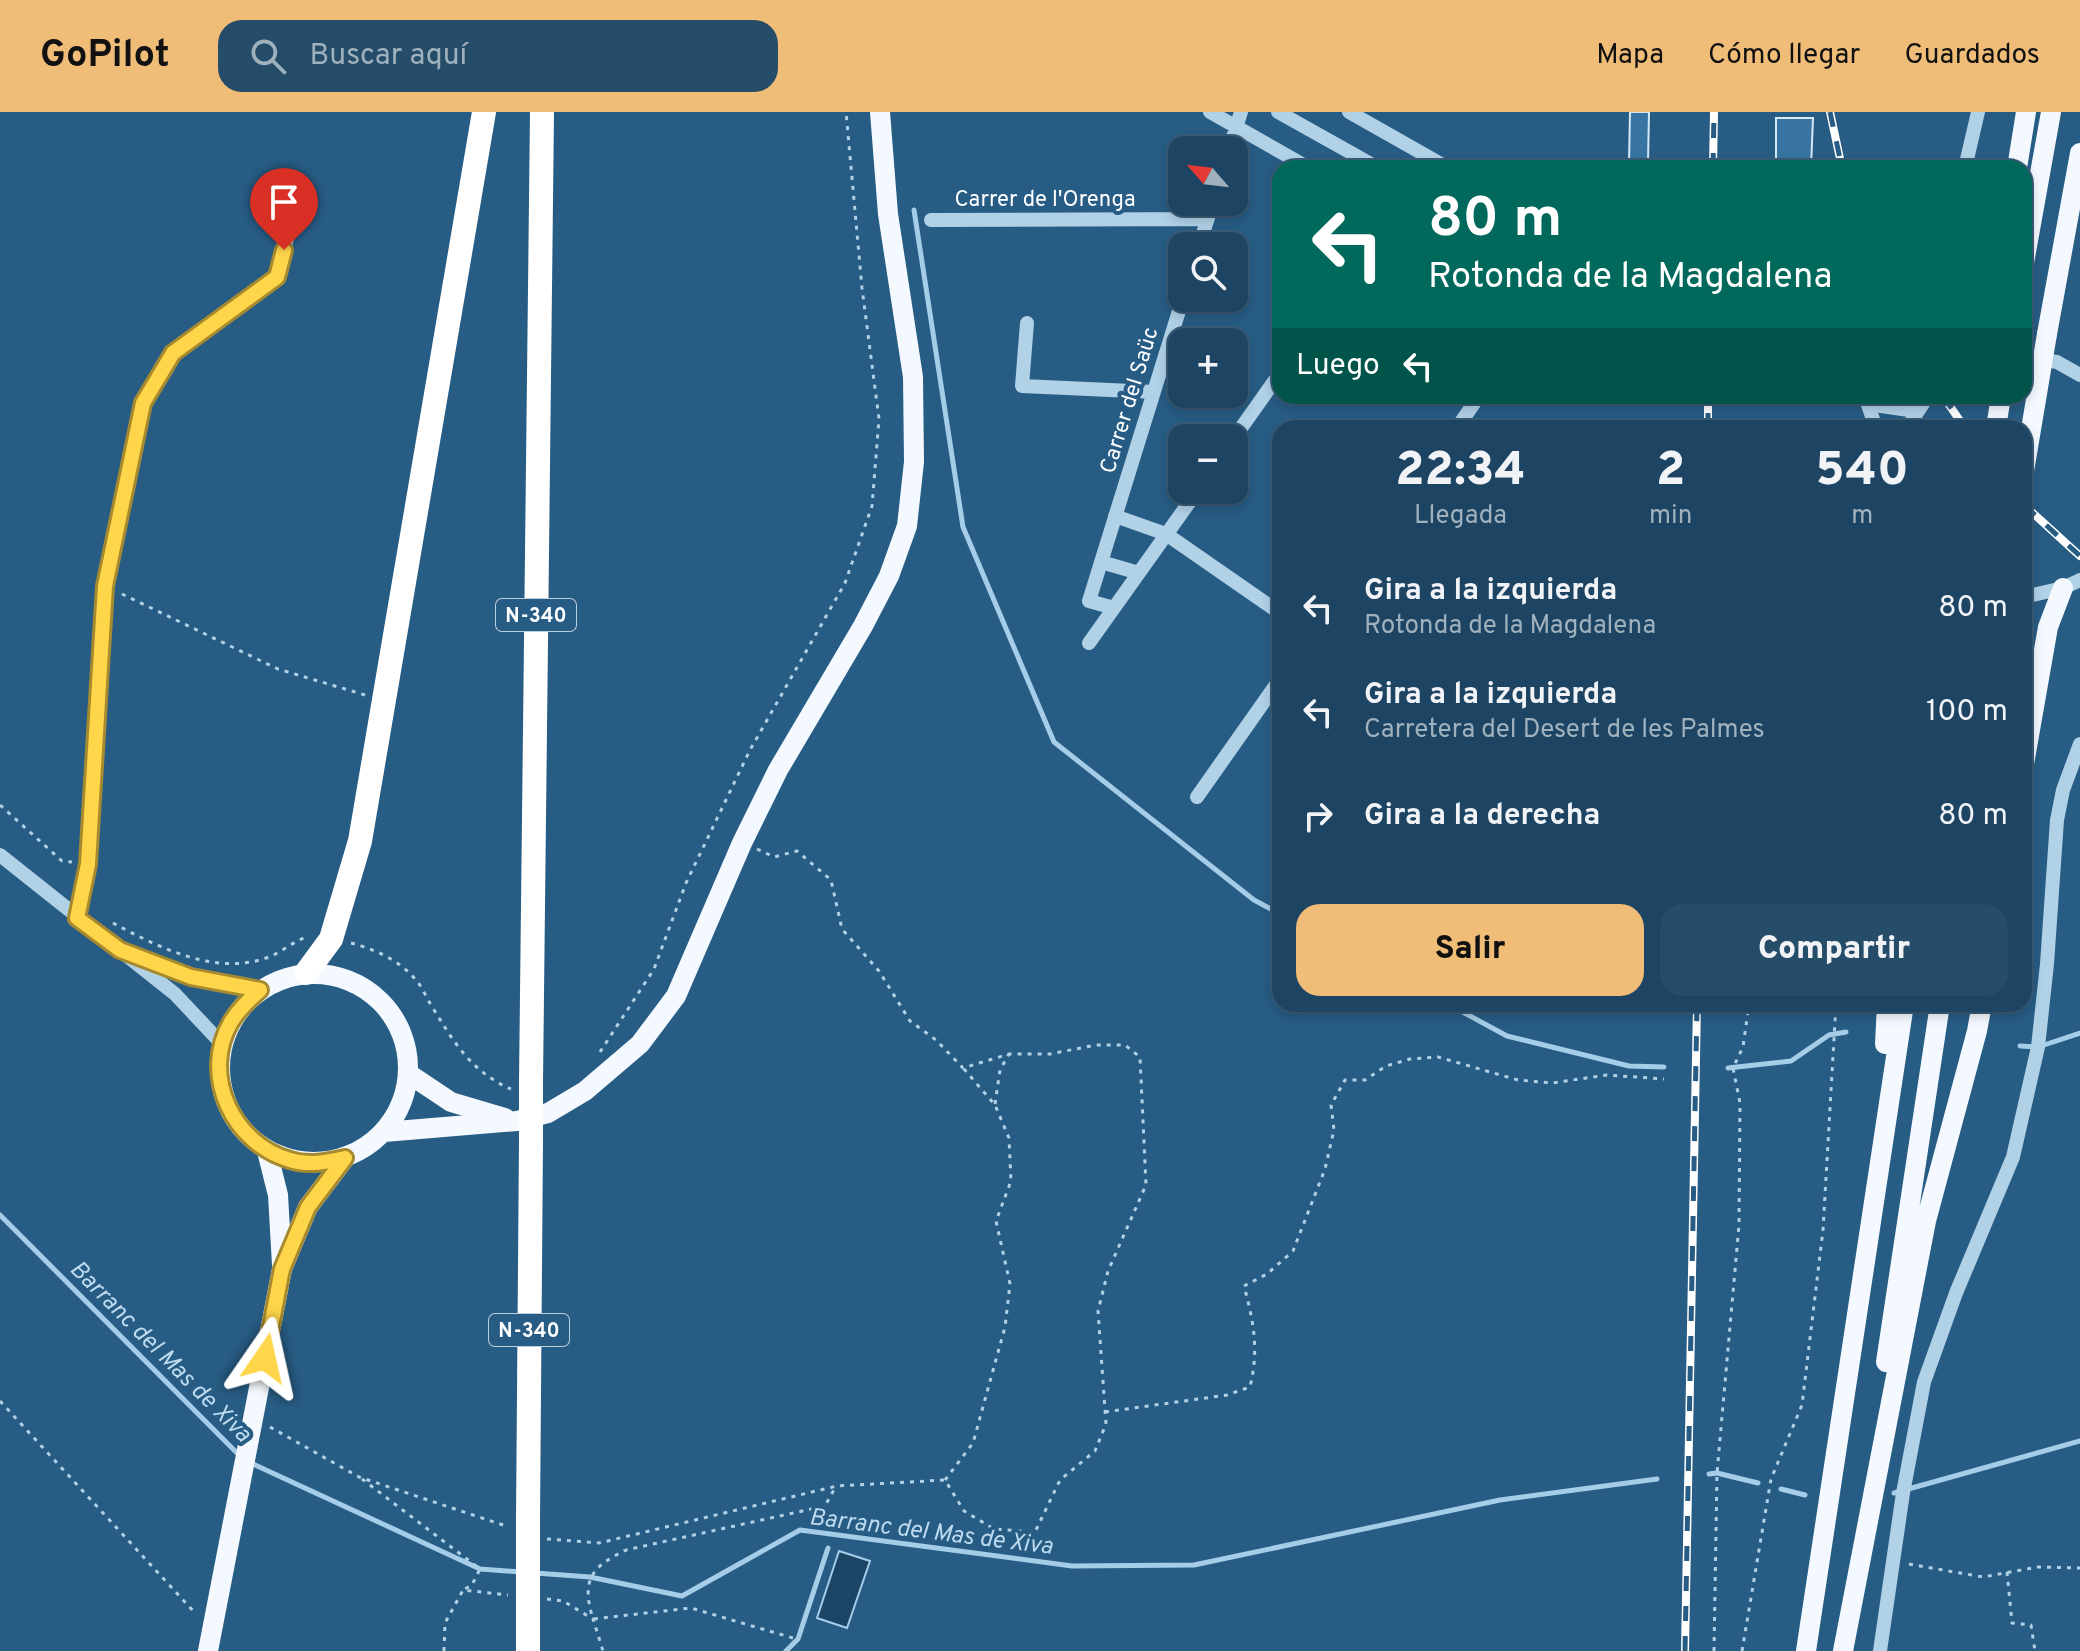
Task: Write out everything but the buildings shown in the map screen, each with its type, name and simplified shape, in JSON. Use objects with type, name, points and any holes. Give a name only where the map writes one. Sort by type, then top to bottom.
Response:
[{"type":"highway","points":[[306,973],[331,939],[360,841],[484,112]]},
{"type":"highway","name":"N-340","points":[[528,1651],[522,1524],[524,1130],[542,112]]},
{"type":"main road","points":[[384,1132],[524,1130],[585,1091],[640,1044],[676,996],[742,843],[778,770],[889,576],[907,526],[914,462],[913,377],[888,214],[880,112]]},
{"type":"main road","points":[[2018,160],[2026,112]]},
{"type":"main road","points":[[2032,218],[2051,112]]},
{"type":"main road","points":[[2032,423],[2080,153]]},
{"type":"main road","points":[[2032,718],[2048,627],[2071,584]]},
{"type":"main road","points":[[306,973],[338,976],[368,990],[391,1013],[405,1042],[409,1074],[401,1105],[384,1132],[366,1148],[345,1158],[318,1163],[292,1161],[267,1151],[243,1132],[226,1105],[219,1075],[222,1044],[230,1023],[243,1005],[260,990],[282,979],[306,973]]},
{"type":"main road","points":[[1806,1651],[1837,1430],[1886,1039],[1887,1012]]},
{"type":"main road","points":[[1837,1430],[1903,1012]]},
{"type":"main road","points":[[1842,1651],[1939,1012]]},
{"type":"main road","points":[[1842,1651],[1926,1221],[1981,1012]]},
{"type":"main road","points":[[409,1074],[451,1102],[524,1130]]},
{"type":"main road","points":[[267,1151],[278,1195],[282,1269]]},
{"type":"main road","points":[[208,1651],[217,1618],[282,1269],[308,1207],[345,1158]]},
{"type":"street","points":[[1210,112],[1238,119],[1297,160]]},
{"type":"street","points":[[1278,112],[1364,160]]},
{"type":"street","points":[[1349,112],[1434,160]]},
{"type":"street","points":[[1967,160],[1978,112]]},
{"type":"street","points":[[79,912],[88,864],[105,586],[143,403],[173,353],[277,277],[298,196]]},
{"type":"street","points":[[1203,232],[1208,216]]},
{"type":"street","name":"Carrer de l'Orenga","points":[[931,220],[1207,219]]},
{"type":"street","name":"Carrer del Saüc","points":[[1114,608],[1089,601],[1179,312]]},
{"type":"street","points":[[1027,323],[1022,386],[1154,392]]},
{"type":"street","points":[[2032,358],[2057,362],[2080,375]]},
{"type":"street","points":[[1244,424],[1272,384]]},
{"type":"street","points":[[1878,404],[1916,411]]},
{"type":"street","points":[[1911,420],[1922,404]]},
{"type":"street","points":[[1089,643],[1188,504]]},
{"type":"street","points":[[1115,516],[1166,534],[1272,607]]},
{"type":"street","points":[[1101,562],[1139,573]]},
{"type":"street","points":[[2032,595],[2071,584]]},
{"type":"street","points":[[1197,797],[1272,690]]},
{"type":"street","points":[[1880,1651],[1924,1382],[1956,1293],[2013,1157],[2038,1047],[2057,820],[2063,790],[2080,744]]},
{"type":"street","points":[[0,855],[79,912],[175,994],[222,1044]]},
{"type":"street","points":[[120,950],[191,977],[260,990]]},
{"type":"path","points":[[593,1063],[654,969],[686,883],[750,750],[845,583],[872,506],[879,419],[862,288],[846,112]]},
{"type":"path","points":[[105,586],[278,669],[385,700]]},
{"type":"path","points":[[0,805],[62,861],[88,864]]},
{"type":"path","points":[[545,1539],[599,1543],[837,1486],[945,1480],[973,1443],[1005,1327],[1010,1284],[996,1221],[1011,1181],[1009,1138],[995,1105],[936,1040],[910,1021],[879,971],[842,929],[831,880],[797,851],[774,857],[742,843]]},
{"type":"path","points":[[79,912],[168,949],[233,965],[267,958],[301,939],[316,936],[364,946],[392,959],[416,979],[459,1051],[485,1077],[510,1089],[527,1086]]},
{"type":"path","points":[[1714,1651],[1717,1473],[1739,1225],[1740,1103],[1733,1068],[1743,1047],[1748,1012]]},
{"type":"path","points":[[1742,1651],[1771,1479],[1802,1405],[1823,1230],[1836,1012]]},
{"type":"path","points":[[945,1480],[964,1511],[994,1529],[1035,1532],[1060,1480],[1095,1451],[1106,1424],[1098,1311],[1108,1271],[1146,1185],[1140,1057],[1125,1045],[1096,1045],[1050,1054],[1009,1054],[963,1068]]},
{"type":"path","points":[[995,1105],[1000,1070],[1009,1054]]},
{"type":"path","points":[[1105,1412],[1227,1395],[1250,1387],[1256,1362],[1253,1320],[1244,1286],[1267,1274],[1293,1251],[1325,1169],[1334,1130],[1331,1105],[1345,1080],[1365,1080],[1386,1066],[1410,1059],[1438,1057],[1518,1080],[1552,1083],[1607,1075],[1664,1079]]},
{"type":"path","points":[[1728,1075],[1735,1075]]},
{"type":"path","points":[[0,1401],[194,1613],[217,1618]]},
{"type":"path","points":[[253,1421],[359,1477],[480,1569],[472,1585],[463,1590]]},
{"type":"path","points":[[359,1477],[522,1524]]},
{"type":"path","points":[[793,1638],[691,1608],[593,1619],[587,1599],[590,1577],[603,1561],[626,1550],[825,1506],[837,1486]]},
{"type":"path","points":[[1893,1561],[1983,1577],[2038,1567],[2080,1568]]},
{"type":"path","points":[[2007,1572],[2012,1623],[2031,1625],[2035,1651]]},
{"type":"water","points":[[839,1551],[870,1561],[847,1628],[817,1618]]},
{"type":"waterway","points":[[914,210],[963,527],[1054,742],[1254,900],[1272,910]]},
{"type":"waterway","points":[[1463,1012],[1507,1036],[1629,1066],[1664,1067]]},
{"type":"waterway","points":[[1728,1068],[1791,1061],[1829,1035],[1846,1032]]},
{"type":"waterway","points":[[2020,1046],[2038,1047],[2080,1033]]},
{"type":"waterway","name":"Barranc del Mas de Xiva","points":[[0,1215],[239,1455]]},
{"type":"waterway","name":"Barranc del Mas de Xiva","points":[[1894,1493],[2080,1441]]},
{"type":"waterway","name":"Barranc del Mas de Xiva","points":[[251,1463],[480,1569],[521,1572]]},
{"type":"waterway","name":"Barranc del Mas de Xiva","points":[[1709,1474],[1717,1473],[1758,1483]]},
{"type":"waterway","name":"Barranc del Mas de Xiva","points":[[535,1573],[590,1577],[682,1596],[800,1530],[1072,1566],[1194,1565],[1500,1500],[1657,1479]]},
{"type":"waterway","name":"Barranc del Mas de Xiva","points":[[1781,1489],[1805,1495]]},
{"type":"waterway","points":[[786,1651],[798,1639],[828,1548]]},
{"type":"railway","points":[[1713,160],[1714,112]]},
{"type":"railway","points":[[1830,112],[1840,160]]},
{"type":"railway","points":[[1708,404],[1708,420]]},
{"type":"railway","points":[[1948,404],[1960,420]]},
{"type":"railway","points":[[2032,512],[2080,556]]},
{"type":"railway","points":[[1685,1651],[1697,1012]]},
{"type":"route","points":[[265,1358],[282,1269],[308,1207],[345,1158],[318,1163],[292,1161],[267,1151],[243,1132],[226,1105],[219,1075],[222,1044],[230,1023],[243,1005],[260,990],[191,977],[120,950],[77,918],[88,864],[105,586],[143,403],[173,353],[277,277],[284,250]]}]
